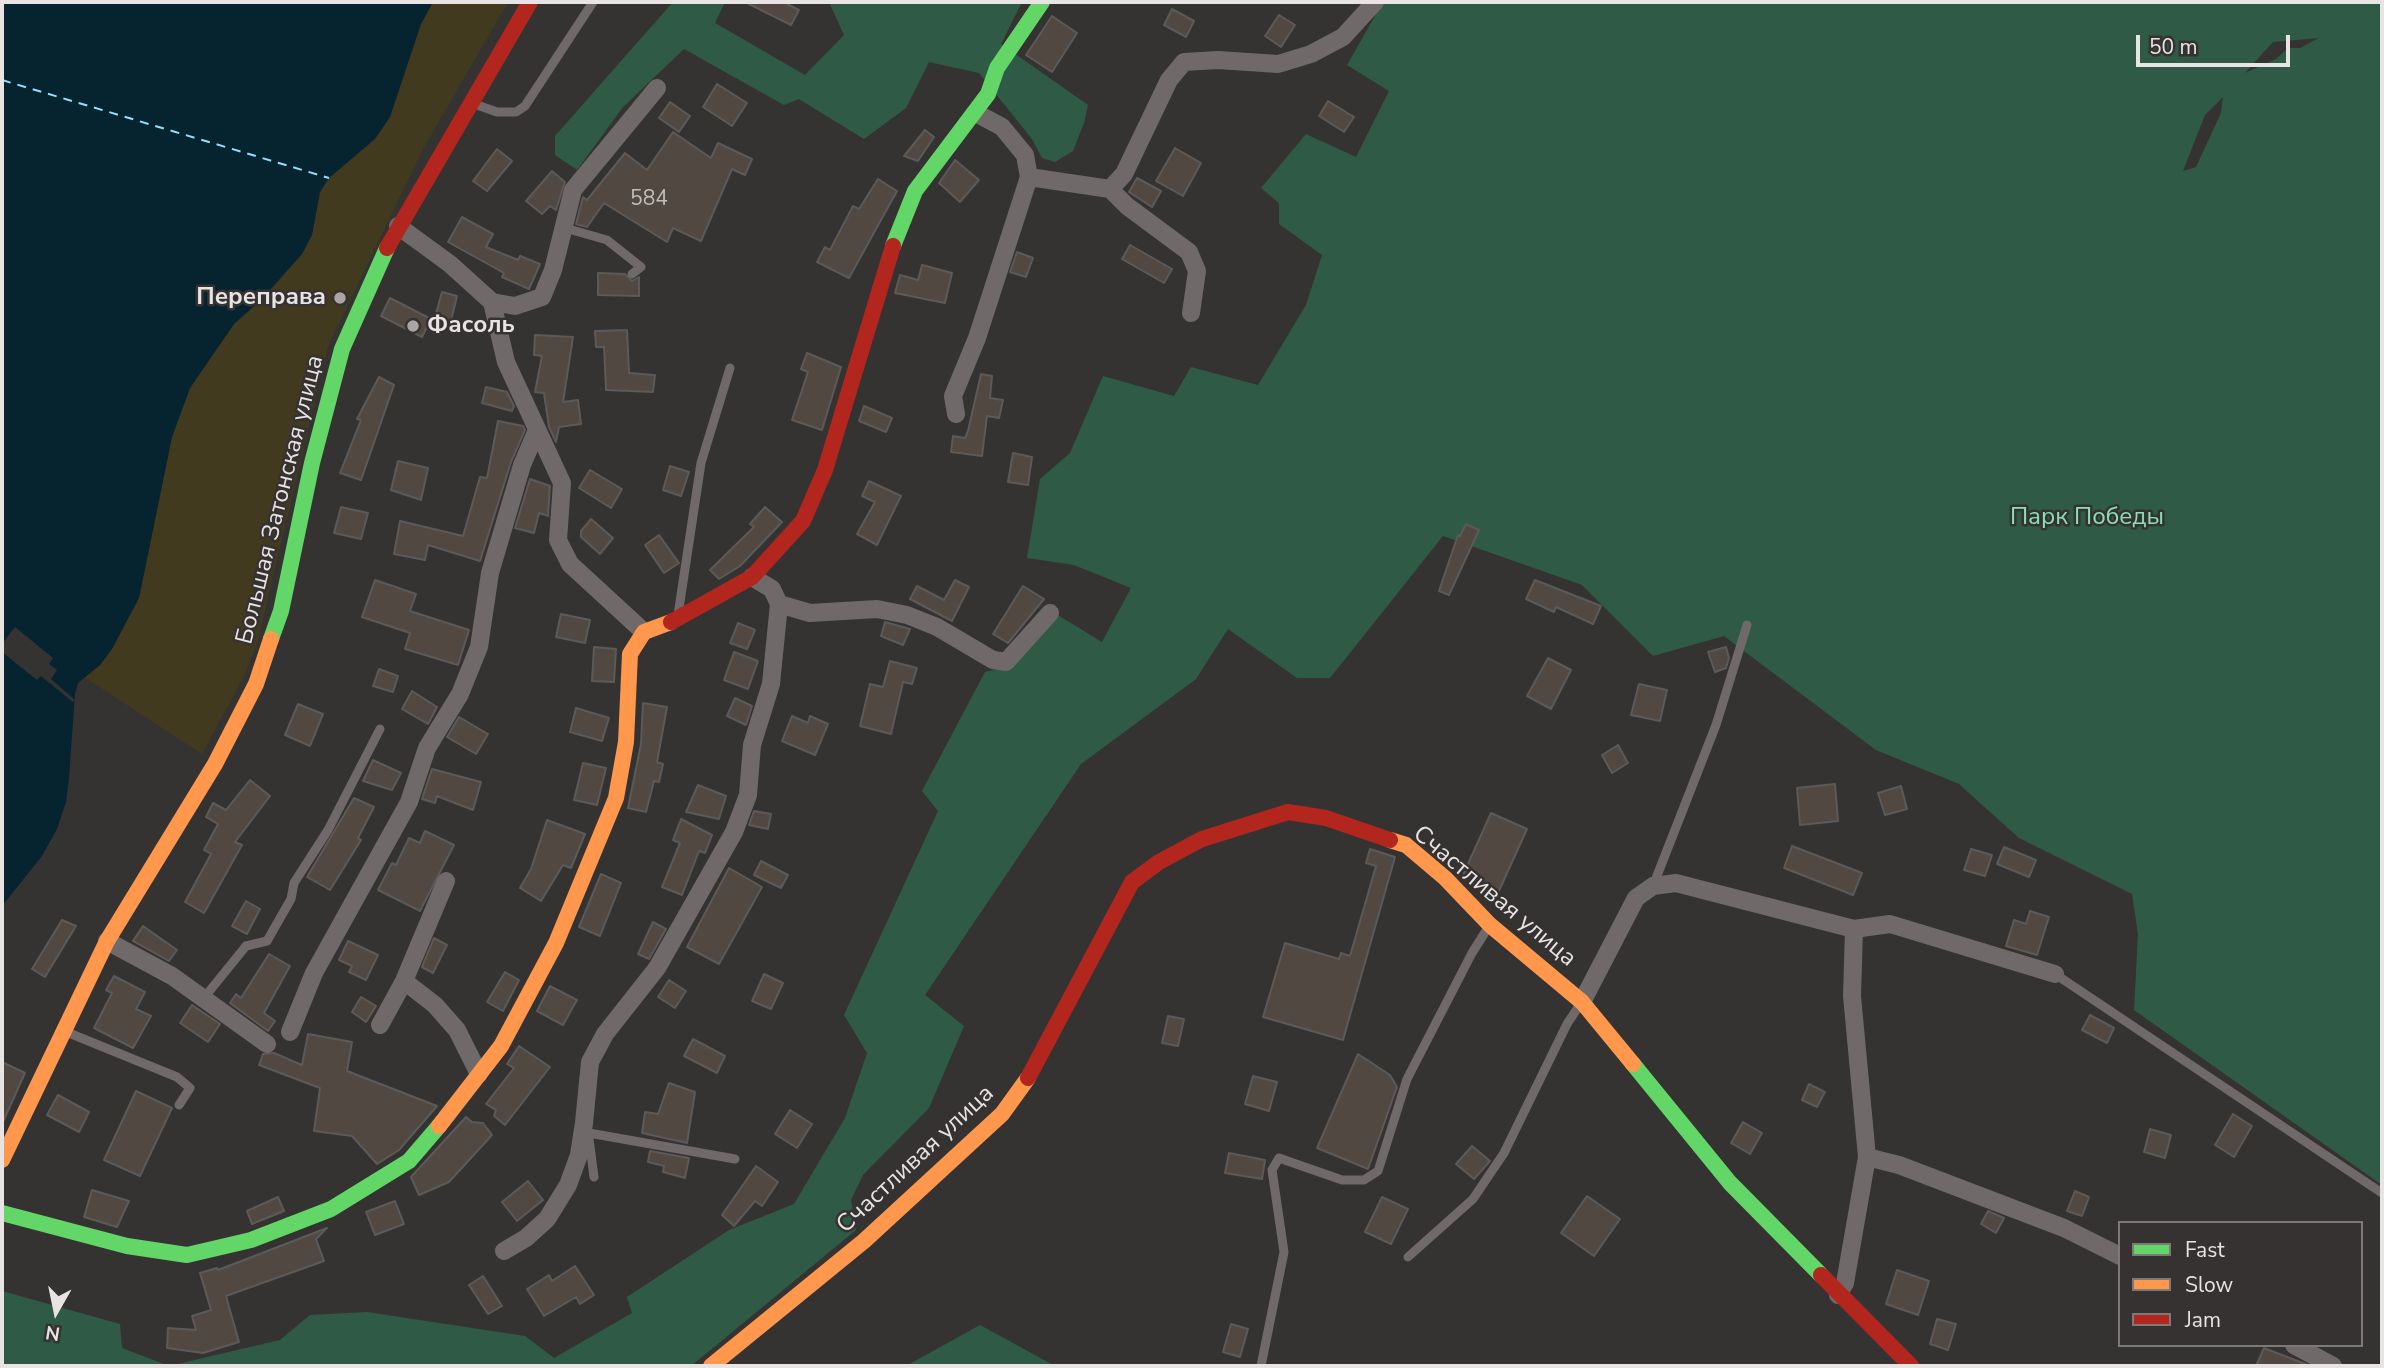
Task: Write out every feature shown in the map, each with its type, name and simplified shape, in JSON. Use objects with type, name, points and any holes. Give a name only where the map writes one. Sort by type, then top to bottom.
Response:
[{"type":"street","name":"Большая Затонская улица","points":[[2,1160],[107,941],[215,764],[256,684],[281,611],[312,463],[342,349],[378,261],[530,2]]},
{"type":"street","points":[[2,1213],[20,1220],[127,1246],[187,1255],[251,1240],[331,1209],[409,1161],[466,1095],[501,1046],[556,943],[616,798],[626,742],[630,654],[644,632],[677,620],[752,577],[767,564],[803,521],[825,470],[900,224],[915,191],[951,138],[976,113],[988,94],[997,68],[1042,2]]},
{"type":"street","points":[[1110,189],[1124,174],[1169,80],[1184,62],[1218,60],[1278,64],[1311,54],[1343,37],[1375,2]]},
{"type":"street","points":[[398,226],[450,264],[492,302],[515,306],[542,297],[554,270],[573,190],[657,88]]},
{"type":"street","points":[[956,414],[953,396],[977,338],[1029,177],[1025,155],[1002,127],[976,113]]},
{"type":"street","points":[[1029,177],[1110,189],[1127,206],[1189,252],[1197,271],[1191,313]]},
{"type":"street","points":[[492,302],[506,362],[562,483],[563,502],[558,540],[570,564],[644,632]]},
{"type":"street","points":[[290,1032],[314,973],[409,802],[427,748],[460,694],[479,647],[490,573],[522,465],[537,430]]},
{"type":"street","points":[[504,1251],[526,1238],[547,1219],[568,1185],[587,1128],[590,1062],[605,1034],[657,968],[734,832],[748,795],[752,745],[771,684],[779,604],[772,589],[752,577]]},
{"type":"street","points":[[779,604],[810,613],[877,610],[907,615],[937,627],[993,660],[1006,662],[1050,613]]},
{"type":"street","name":"Счастливая улица","points":[[711,1366],[864,1241],[1002,1114],[1025,1084],[1132,882],[1159,862],[1202,839],[1288,812],[1326,818],[1406,845],[1445,878],[1490,925],[1582,1002],[1730,1183],[1911,1366]]},
{"type":"street","points":[[380,1025],[404,981],[446,881]]},
{"type":"street","points":[[1582,1002],[1636,898],[1653,886],[1676,883],[1854,929],[1890,924],[2055,974]]},
{"type":"street","points":[[1838,1295],[1845,1283],[1867,1157],[1853,996],[1854,929]]},
{"type":"street","points":[[107,941],[172,976],[267,1044]]},
{"type":"street","points":[[404,981],[435,1005],[457,1030],[479,1074]]},
{"type":"street","points":[[1867,1157],[1899,1165],[2064,1228],[2118,1255]]},
{"type":"street","points":[[2298,1347],[2333,1366]]},
{"type":"lane","points":[[469,102],[497,112],[516,112],[525,106],[593,2]]},
{"type":"lane","points":[[565,229],[607,240],[641,267],[632,274]]},
{"type":"lane","points":[[677,620],[701,463],[730,368]]},
{"type":"lane","points":[[1653,886],[1716,725],[1746,625]]},
{"type":"lane","points":[[204,999],[246,946],[267,941],[291,899],[295,883],[328,830],[380,729]]},
{"type":"lane","points":[[1261,1366],[1284,1252],[1272,1170],[1279,1158],[1342,1180],[1364,1180],[1378,1171],[1407,1079],[1472,953],[1490,925]]},
{"type":"lane","points":[[2055,974],[2382,1193]]},
{"type":"lane","points":[[1408,1257],[1473,1199],[1504,1153],[1567,1024],[1582,1002]]},
{"type":"lane","points":[[63,1030],[177,1077],[190,1088],[179,1105]]},
{"type":"lane","points":[[594,1177],[587,1128],[735,1159]]},
{"type":"green space","points":[[673,2],[725,2],[715,23],[805,75],[844,35],[829,2],[1022,2],[1001,44],[1088,105],[1084,123],[1073,151],[1055,162],[1042,158],[1032,139],[979,73],[929,62],[906,108],[864,139],[799,99],[784,105],[684,49],[623,107],[577,170],[555,155],[555,136]]},
{"type":"green space","name":"Парк Победы","points":[[1383,2],[2382,2],[2382,1185],[2134,1010],[2138,934],[2132,894],[2019,838],[1959,784],[1876,750],[1724,636],[1653,656],[1582,585],[1443,536],[1330,678],[1297,678],[1228,629],[1196,679],[1081,764],[925,995],[964,1026],[929,1108],[863,1175],[851,1200],[856,1230],[691,1366],[169,1366],[280,1340],[310,1315],[367,1312],[525,1336],[554,1358],[632,1313],[627,1297],[729,1230],[794,1204],[845,1118],[867,1053],[844,1015],[938,811],[922,791],[985,672],[1013,666],[1056,614],[1102,642],[1131,588],[1074,565],[1027,558],[1040,479],[1070,453],[1103,376],[1174,396],[1191,367],[1258,385],[1306,305],[1322,255],[1279,224],[1279,203],[1261,188],[1306,134],[1356,157],[1389,91],[1347,65]],"holes":[[[2319,38],[2300,48],[2288,48],[2276,59],[2245,73],[2273,42]],[[2223,97],[2221,113],[2196,167],[2183,171],[2205,115]]]},
{"type":"green space","points":[[2,1291],[120,1324],[122,1348],[169,1366],[2,1365]]},
{"type":"green space","points":[[980,1325],[1055,1366],[906,1366]]},
{"type":"sand","points":[[433,2],[508,2],[423,149],[328,346],[257,644],[244,676],[202,754],[84,677],[100,665],[112,649],[139,598],[172,437],[190,388],[234,324],[262,299],[302,254],[312,235],[320,191],[329,178],[375,139],[390,117],[421,24]]},
{"type":"water","points":[[2,2],[433,2],[421,24],[390,117],[375,139],[329,178],[320,192],[312,235],[302,254],[262,299],[234,324],[190,388],[172,437],[139,598],[112,649],[100,665],[78,683],[66,802],[57,829],[42,856],[2,906]]},
{"type":"pier","points":[[15,627],[53,658],[49,664],[57,670],[51,679],[75,700],[73,702],[41,676],[37,680],[2,652],[2,644]]},
{"type":"building","points":[[745,2],[783,2],[799,10],[791,25]]},
{"type":"building","points":[[1172,9],[1194,21],[1186,37],[1164,25]]},
{"type":"building","points":[[1279,15],[1295,25],[1281,47],[1265,36]]},
{"type":"building","points":[[1052,16],[1077,33],[1052,72],[1026,55]]},
{"type":"building","points":[[717,84],[747,103],[732,126],[703,107]]},
{"type":"building","points":[[1328,101],[1354,117],[1344,132],[1319,116]]},
{"type":"building","points":[[670,102],[690,116],[679,132],[659,118]]},
{"type":"building","points":[[925,130],[934,137],[918,161],[904,156]]},
{"type":"building","points":[[673,132],[711,158],[718,143],[752,159],[745,175],[732,169],[701,241],[673,228],[667,242],[604,203],[587,227],[576,224],[583,197],[587,200],[625,153],[647,170]]},
{"type":"building","points":[[1175,148],[1201,163],[1183,196],[1156,181]]},
{"type":"building","points":[[497,149],[512,161],[487,191],[473,181]]},
{"type":"building","points":[[955,160],[979,180],[960,202],[939,183]]},
{"type":"building","points":[[552,171],[565,182],[556,210],[550,206],[542,214],[526,201]]},
{"type":"building","points":[[1137,178],[1161,191],[1152,207],[1129,192]]},
{"type":"building","points":[[878,179],[897,191],[849,278],[817,262],[825,247],[830,250],[853,206],[859,209]]},
{"type":"building","points":[[462,217],[493,234],[486,247],[518,260],[520,256],[540,264],[529,289],[502,277],[504,273],[448,242]]},
{"type":"building","points":[[1130,245],[1172,269],[1164,283],[1122,259]]},
{"type":"building","points":[[1017,252],[1033,258],[1026,277],[1010,272]]},
{"type":"building","points":[[922,265],[952,273],[945,303],[895,293],[900,275],[918,280]]},
{"type":"building","points":[[598,273],[625,274],[632,281],[639,277],[639,296],[598,295]]},
{"type":"building","points":[[442,292],[457,296],[450,325],[434,321]]},
{"type":"building","points":[[390,298],[431,319],[422,337],[381,316]]},
{"type":"building","points":[[627,330],[629,373],[655,375],[653,392],[606,390],[604,347],[596,347],[595,331]]},
{"type":"building","points":[[535,335],[573,337],[563,402],[578,400],[581,424],[559,427],[556,442],[549,427],[544,393],[535,392],[542,356],[534,355]]},
{"type":"building","points":[[807,353],[841,367],[822,430],[792,420],[808,372],[801,369]]},
{"type":"building","points":[[981,374],[992,376],[990,398],[1003,400],[999,418],[987,416],[982,456],[951,452],[953,436],[965,438],[968,431]]},
{"type":"building","points":[[379,377],[394,385],[361,480],[340,473],[361,420],[357,419]]},
{"type":"building","points":[[486,387],[507,392],[514,406],[512,411],[482,403]]},
{"type":"building","points":[[864,406],[892,418],[886,432],[859,421]]},
{"type":"building","points":[[498,421],[523,426],[525,430],[511,462],[480,561],[428,545],[425,560],[394,554],[400,521],[463,536],[480,477],[487,478]]},
{"type":"building","points":[[1013,453],[1032,457],[1028,485],[1008,482]]},
{"type":"building","points":[[398,461],[428,468],[421,500],[391,490]]},
{"type":"building","points":[[670,466],[689,472],[681,496],[663,490]]},
{"type":"building","points":[[590,470],[622,489],[611,508],[579,488]]},
{"type":"building","points":[[530,479],[550,486],[548,516],[539,513],[534,533],[515,528]]},
{"type":"building","points":[[869,481],[901,496],[877,545],[857,534],[875,502],[862,496]]},
{"type":"building","points":[[341,507],[368,513],[361,539],[334,533]]},
{"type":"building","points":[[765,507],[782,522],[740,566],[719,579],[710,570],[754,527],[750,524]]},
{"type":"building","points":[[591,519],[613,538],[600,554],[581,537],[581,531]]},
{"type":"building","points":[[1466,524],[1479,530],[1449,595],[1439,591],[1458,535],[1460,536]]},
{"type":"building","points":[[659,535],[679,563],[664,573],[645,545]]},
{"type":"building","points":[[375,580],[416,594],[410,611],[469,630],[458,665],[405,649],[410,633],[362,617]]},
{"type":"building","points":[[955,580],[969,587],[952,621],[910,599],[917,586],[944,600]]},
{"type":"building","points":[[1535,580],[1601,606],[1593,624],[1556,607],[1554,612],[1526,599]]},
{"type":"building","points":[[1023,586],[1044,599],[1008,643],[993,634]]},
{"type":"building","points":[[561,614],[590,620],[585,643],[556,637]]},
{"type":"building","points":[[885,622],[910,629],[903,645],[881,636]]},
{"type":"building","points":[[738,623],[755,630],[747,649],[730,643]]},
{"type":"building","points":[[594,647],[616,649],[614,682],[592,681]]},
{"type":"building","points":[[1726,647],[1729,658],[1726,668],[1715,672],[1708,652]]},
{"type":"building","points":[[734,652],[758,661],[748,689],[724,680]]},
{"type":"building","points":[[1548,658],[1571,670],[1551,709],[1527,696]]},
{"type":"building","points":[[890,661],[917,668],[912,684],[903,682],[891,734],[860,726],[870,684],[883,687]]},
{"type":"building","points":[[379,669],[398,676],[393,692],[373,686]]},
{"type":"building","points":[[1639,684],[1667,690],[1660,721],[1631,715]]},
{"type":"building","points":[[412,691],[437,707],[428,724],[402,709]]},
{"type":"building","points":[[735,698],[752,706],[746,725],[727,716]]},
{"type":"building","points":[[643,703],[667,707],[657,762],[663,764],[659,782],[654,781],[646,812],[628,808],[641,744]]},
{"type":"building","points":[[298,704],[323,714],[310,746],[285,735]]},
{"type":"building","points":[[576,708],[609,718],[602,741],[570,732]]},
{"type":"building","points":[[792,716],[808,723],[810,716],[828,724],[815,755],[782,741]]},
{"type":"building","points":[[459,717],[488,734],[476,754],[447,737]]},
{"type":"building","points":[[1618,745],[1628,763],[1612,773],[1602,755]]},
{"type":"building","points":[[373,760],[401,773],[392,790],[363,781]]},
{"type":"building","points":[[583,763],[606,768],[597,805],[574,800]]},
{"type":"building","points":[[432,769],[481,782],[473,810],[437,796],[435,803],[422,799]]},
{"type":"building","points":[[250,780],[270,796],[235,842],[242,845],[204,913],[185,902],[211,854],[204,850],[218,824],[206,817],[213,803],[226,810]]},
{"type":"building","points":[[1835,784],[1838,821],[1800,825],[1797,788]]},
{"type":"building","points":[[698,785],[726,796],[719,819],[686,812]]},
{"type":"building","points":[[1901,786],[1907,809],[1885,815],[1878,793]]},
{"type":"building","points":[[354,798],[374,807],[358,838],[361,840],[330,890],[307,877]]},
{"type":"building","points":[[754,811],[771,814],[768,829],[749,825]]},
{"type":"building","points":[[1491,813],[1527,829],[1498,893],[1463,875]]},
{"type":"building","points":[[681,819],[712,835],[705,853],[699,851],[682,895],[662,887],[680,843],[673,840]]},
{"type":"building","points":[[547,820],[585,834],[571,868],[563,865],[541,901],[520,888],[531,869]]},
{"type":"building","points":[[425,831],[454,845],[420,911],[378,890],[392,863],[396,865],[409,838],[420,843]]},
{"type":"building","points":[[1792,846],[1862,873],[1853,895],[1784,868]]},
{"type":"building","points":[[2004,847],[2036,860],[2029,877],[1997,864]]},
{"type":"building","points":[[1370,849],[1395,857],[1343,1040],[1263,1017],[1285,943],[1339,959],[1341,953],[1350,956],[1376,866],[1366,863]]},
{"type":"building","points":[[1971,849],[1992,855],[1985,876],[1964,870]]},
{"type":"building","points":[[761,861],[788,875],[781,888],[754,875]]},
{"type":"building","points":[[729,868],[762,887],[719,964],[687,947]]},
{"type":"building","points":[[601,874],[621,883],[600,936],[579,927]]},
{"type":"building","points":[[246,901],[260,909],[247,934],[232,926]]},
{"type":"building","points":[[2030,911],[2049,917],[2037,955],[2006,946],[2014,920],[2026,924]]},
{"type":"building","points":[[62,920],[76,926],[45,977],[32,969]]},
{"type":"building","points":[[653,922],[666,929],[649,959],[638,954]]},
{"type":"building","points":[[143,926],[177,950],[169,961],[133,941]]},
{"type":"building","points":[[434,938],[447,945],[433,973],[422,967]]},
{"type":"building","points":[[348,941],[378,955],[366,980],[349,972],[352,966],[339,960]]},
{"type":"building","points":[[269,954],[290,966],[264,1013],[275,1021],[268,1031],[230,1003],[236,994],[241,998]]},
{"type":"building","points":[[505,972],[519,980],[503,1011],[487,1002]]},
{"type":"building","points":[[764,974],[783,983],[771,1009],[752,1001]]},
{"type":"building","points":[[114,976],[145,992],[136,1009],[151,1016],[133,1048],[94,1028],[112,993],[106,990]]},
{"type":"building","points":[[669,980],[686,991],[675,1008],[658,997]]},
{"type":"building","points":[[550,986],[577,1000],[563,1025],[537,1011]]},
{"type":"building","points":[[361,997],[376,1006],[366,1022],[352,1012]]},
{"type":"building","points":[[192,1005],[220,1024],[208,1042],[180,1023]]},
{"type":"building","points":[[2090,1015],[2114,1028],[2107,1043],[2082,1030]]},
{"type":"building","points":[[1168,1016],[1184,1019],[1178,1046],[1162,1043]]},
{"type":"building","points":[[308,1034],[352,1042],[347,1071],[437,1106],[399,1150],[377,1164],[352,1136],[314,1131],[320,1088],[259,1065],[263,1054],[274,1053],[302,1065]]},
{"type":"building","points":[[693,1039],[725,1056],[717,1073],[684,1056]]},
{"type":"building","points":[[519,1046],[550,1067],[505,1125],[494,1116],[496,1110],[486,1104],[514,1068],[507,1064]]},
{"type":"building","points":[[1358,1054],[1390,1075],[1397,1087],[1368,1169],[1317,1148]]},
{"type":"building","points":[[2,1062],[25,1073],[2,1124]]},
{"type":"building","points":[[1253,1076],[1277,1082],[1269,1111],[1245,1104]]},
{"type":"building","points":[[669,1083],[695,1092],[687,1143],[642,1133],[645,1112],[658,1114]]},
{"type":"building","points":[[1809,1084],[1825,1092],[1817,1107],[1802,1100]]},
{"type":"building","points":[[136,1091],[172,1108],[140,1176],[104,1160]]},
{"type":"building","points":[[58,1095],[89,1112],[79,1132],[47,1115]]},
{"type":"building","points":[[790,1110],[812,1124],[797,1148],[775,1134]]},
{"type":"building","points":[[2233,1114],[2252,1126],[2234,1157],[2215,1145]]},
{"type":"building","points":[[466,1117],[472,1122],[483,1123],[492,1135],[449,1182],[419,1195],[411,1177]]},
{"type":"building","points":[[1743,1122],[1762,1133],[1750,1154],[1731,1143]]},
{"type":"building","points":[[2150,1129],[2171,1135],[2165,1158],[2144,1152]]},
{"type":"building","points":[[1472,1146],[1490,1161],[1474,1179],[1456,1164]]},
{"type":"building","points":[[650,1151],[689,1158],[685,1178],[663,1172],[664,1166],[648,1162]]},
{"type":"building","points":[[1229,1153],[1265,1160],[1262,1179],[1225,1173]]},
{"type":"building","points":[[756,1166],[778,1182],[762,1206],[755,1201],[734,1226],[722,1215]]},
{"type":"building","points":[[528,1181],[543,1200],[517,1221],[502,1202]]},
{"type":"building","points":[[92,1190],[129,1201],[117,1227],[84,1217]]},
{"type":"building","points":[[2075,1191],[2089,1197],[2082,1216],[2067,1211]]},
{"type":"building","points":[[1587,1196],[1620,1219],[1594,1256],[1561,1233]]},
{"type":"building","points":[[278,1197],[284,1211],[252,1224],[247,1211]]},
{"type":"building","points":[[1382,1197],[1408,1209],[1391,1244],[1365,1232]]},
{"type":"building","points":[[395,1201],[404,1224],[375,1235],[366,1212]]},
{"type":"building","points":[[1988,1211],[2004,1218],[1996,1233],[1981,1224]]},
{"type":"building","points":[[327,1228],[316,1239],[324,1261],[226,1296],[239,1342],[203,1353],[167,1348],[168,1328],[196,1330],[192,1316],[211,1310],[200,1273],[217,1268],[218,1270]]},
{"type":"building","points":[[575,1266],[594,1295],[580,1304],[576,1297],[544,1316],[527,1289],[549,1275],[552,1281]]},
{"type":"building","points":[[1897,1270],[1929,1281],[1918,1315],[1886,1304]]},
{"type":"building","points":[[483,1276],[502,1306],[488,1314],[469,1285]]},
{"type":"building","points":[[1937,1319],[1956,1324],[1948,1350],[1930,1344]]},
{"type":"building","points":[[1231,1324],[1248,1329],[1240,1357],[1223,1352]]},
{"type":"building","points":[[2264,1348],[2308,1365],[2308,1366],[2256,1366]]},
{"type":"ferry route","points":[[2,80],[329,178]]},
{"type":"traffic: fast","points":[[893,246],[915,191],[988,94],[997,68],[1042,2]]},
{"type":"traffic: fast","points":[[271,639],[281,611],[312,463],[342,349],[387,248]]},
{"type":"traffic: fast","points":[[1633,1064],[1730,1183],[1821,1275]]},
{"type":"traffic: fast","points":[[2,1213],[127,1246],[187,1255],[251,1240],[331,1209],[409,1161],[439,1126]]},
{"type":"traffic: slow","points":[[439,1126],[501,1046],[556,943],[616,798],[626,742],[630,654],[644,632],[671,622]]},
{"type":"traffic: slow","points":[[2,1160],[107,941],[215,764],[256,684],[271,639]]},
{"type":"traffic: slow","points":[[1390,840],[1406,845],[1445,878],[1490,925],[1582,1002],[1633,1064]]},
{"type":"traffic: slow","points":[[711,1366],[864,1241],[1002,1114],[1028,1078]]},
{"type":"traffic: jam","points":[[387,248],[530,2]]},
{"type":"traffic: jam","points":[[671,622],[752,577],[803,521],[825,470],[893,246]]},
{"type":"traffic: jam","points":[[1028,1078],[1132,882],[1159,862],[1202,839],[1288,812],[1326,818],[1390,840]]},
{"type":"traffic: jam","points":[[1821,1275],[1911,1366]]},
{"type":"place","name":"Переправа","points":[[340,298]]},
{"type":"place","name":"Фасоль","points":[[413,326]]}]
